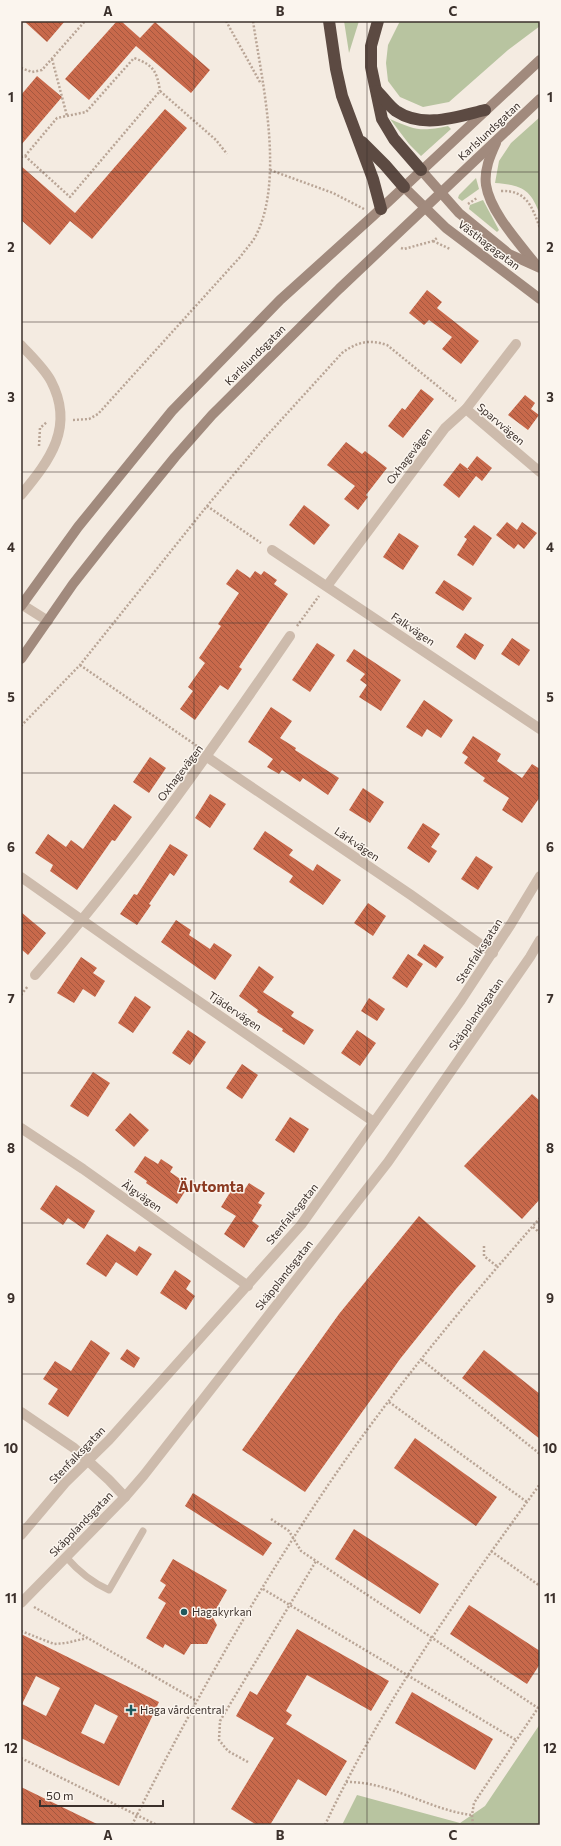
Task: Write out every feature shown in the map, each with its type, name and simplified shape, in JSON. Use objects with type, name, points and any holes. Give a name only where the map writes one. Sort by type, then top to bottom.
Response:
[{"type":"highway","points":[[329,21],[336,69],[350,119],[373,179],[381,209]]},
{"type":"highway","points":[[378,21],[371,46],[371,67],[382,119],[394,139],[421,170]]},
{"type":"highway","points":[[377,91],[395,110],[413,120],[437,121],[485,110]]},
{"type":"highway","points":[[359,140],[386,165],[404,187]]},
{"type":"main road","name":"Karlslundsgatan","points":[[21,605],[78,527],[172,411],[280,300],[381,209],[540,60]]},
{"type":"main road","name":"Karlslundsgatan","points":[[21,659],[73,584],[175,457],[212,415],[339,289],[540,99]]},
{"type":"main road","points":[[498,138],[487,165],[485,176],[489,194],[503,220],[539,268]]},
{"type":"main road","name":"Västhagagatan","points":[[421,170],[459,213],[509,254],[539,268]]},
{"type":"main road","name":"Västhagagatan","points":[[404,187],[446,228],[540,299]]},
{"type":"street","name":"Oxhagevägen","points":[[327,586],[446,428],[466,409],[516,344]]},
{"type":"street","points":[[21,345],[50,380],[58,397],[61,421],[56,447],[21,494]]},
{"type":"street","name":"Sparvvägen","points":[[466,409],[540,472]]},
{"type":"street","name":"Falkvägen","points":[[272,550],[540,729]]},
{"type":"street","points":[[21,605],[48,621]]},
{"type":"street","name":"Oxhagevägen","points":[[35,975],[84,920],[207,757],[290,636]]},
{"type":"street","name":"Lärkvägen","points":[[207,757],[411,895],[493,953]]},
{"type":"street","name":"Stenfalksgatan","points":[[21,1535],[65,1483],[109,1440],[301,1225],[493,953],[540,876]]},
{"type":"street","points":[[21,877],[84,920]]},
{"type":"street","name":"Tjädervägen","points":[[84,920],[133,956],[374,1122]]},
{"type":"street","name":"Skäpplandsgatan","points":[[24,1600],[125,1497],[144,1475],[388,1162],[530,957],[540,940]]},
{"type":"street","name":"Älgvägen","points":[[21,1128],[83,1169],[248,1286]]},
{"type":"street","points":[[21,1412],[74,1448],[125,1497]]},
{"type":"lane","points":[[66,1556],[80,1573],[96,1584],[109,1590],[143,1531]]},
{"type":"path","points":[[21,68],[32,72],[42,70],[85,21]]},
{"type":"path","points":[[226,21],[262,86]]},
{"type":"path","points":[[38,451],[42,426],[48,421],[89,419],[98,414],[241,256],[254,239],[263,217],[270,170],[269,140],[253,21]]},
{"type":"path","points":[[160,91],[70,197],[23,157],[57,118],[86,112],[134,58],[145,62],[157,73],[160,91],[216,140],[227,154]]},
{"type":"path","points":[[52,59],[67,116]]},
{"type":"path","points":[[270,170],[333,193]]},
{"type":"path","points":[[468,204],[478,197],[489,194],[506,191],[520,194],[531,206],[540,228]]},
{"type":"path","points":[[21,726],[80,665],[208,506],[336,358],[358,343],[367,341],[387,345],[466,409]]},
{"type":"path","points":[[208,506],[272,550]]},
{"type":"path","points":[[290,636],[327,586]]},
{"type":"path","points":[[80,665],[200,748],[207,757]]},
{"type":"path","points":[[132,1825],[170,1749],[197,1701],[263,1589],[336,1474],[422,1360],[540,1218]]},
{"type":"path","points":[[532,1227],[540,1234]]},
{"type":"path","points":[[484,1246],[484,1256],[498,1267]]},
{"type":"path","points":[[422,1360],[540,1454]]},
{"type":"path","points":[[389,1402],[527,1502]]},
{"type":"path","points":[[325,1825],[345,1782],[408,1675],[491,1551],[540,1484]]},
{"type":"path","points":[[271,1519],[289,1531],[301,1551],[539,1706],[474,1803],[472,1815],[473,1825]]},
{"type":"path","points":[[491,1551],[540,1586]]},
{"type":"path","points":[[248,1762],[228,1751],[219,1740],[220,1721],[291,1605],[316,1561]]},
{"type":"path","points":[[263,1589],[516,1740]]},
{"type":"path","points":[[24,1600],[197,1701]]},
{"type":"path","points":[[21,1630],[54,1644],[87,1638]]},
{"type":"path","points":[[21,1758],[157,1825]]},
{"type":"path","points":[[345,1782],[370,1784],[412,1796],[457,1813],[472,1815]]},
{"type":"green space","points":[[344,21],[359,21],[349,53]]},
{"type":"green space","points":[[400,21],[540,21],[540,26],[508,50],[449,102],[423,107],[400,97],[388,81],[386,63],[388,45]]},
{"type":"green space","points":[[540,117],[540,215],[533,199],[524,190],[512,185],[495,183],[499,161],[511,143]]},
{"type":"green space","points":[[390,119],[406,126],[418,129],[431,129],[448,126],[451,129],[421,156],[409,144]]},
{"type":"green space","points":[[476,178],[479,189],[462,201],[458,198],[459,195]]},
{"type":"green space","points":[[483,200],[499,230],[497,232],[469,209],[470,205]]},
{"type":"green space","points":[[540,1724],[540,1825],[342,1825],[357,1795],[460,1823],[485,1806]]},
{"type":"building","points":[[24,21],[65,21],[47,42]]},
{"type":"building","points":[[117,21],[121,21],[140,38],[155,22],[210,70],[191,93],[136,46],[89,100],[65,79]]},
{"type":"building","points":[[37,76],[62,97],[21,145],[21,95]]},
{"type":"building","points":[[165,109],[187,128],[92,239],[70,221],[50,245],[21,220],[21,166],[75,213]]},
{"type":"building","points":[[427,290],[442,302],[437,308],[479,341],[461,364],[442,349],[452,337],[429,320],[424,325],[409,313]]},
{"type":"building","points":[[421,389],[434,399],[403,438],[388,426],[402,408],[405,410]]},
{"type":"building","points":[[525,395],[535,403],[531,409],[539,415],[528,430],[508,415]]},
{"type":"building","points":[[346,442],[362,454],[365,451],[387,468],[366,495],[368,497],[358,510],[344,499],[355,486],[327,465]]},
{"type":"building","points":[[477,456],[492,468],[482,481],[476,476],[459,498],[443,485],[460,463],[467,469]]},
{"type":"building","points":[[304,505],[330,525],[314,545],[289,525]]},
{"type":"building","points":[[507,522],[517,530],[522,522],[537,533],[524,549],[518,544],[514,549],[496,535]]},
{"type":"building","points":[[474,525],[492,538],[473,566],[457,555],[467,539],[464,537]]},
{"type":"building","points":[[399,533],[419,546],[403,570],[383,557]]},
{"type":"building","points":[[237,569],[250,578],[255,571],[261,575],[264,571],[277,580],[274,584],[288,594],[239,667],[242,669],[228,690],[220,685],[195,720],[180,709],[193,691],[188,687],[205,663],[199,658],[221,626],[218,624],[239,593],[226,584]]},
{"type":"building","points":[[444,580],[472,598],[463,611],[435,593]]},
{"type":"building","points":[[465,633],[484,645],[475,660],[456,647]]},
{"type":"building","points":[[512,638],[530,650],[519,666],[501,654]]},
{"type":"building","points":[[317,643],[335,655],[310,692],[292,680]]},
{"type":"building","points":[[354,649],[401,680],[381,711],[359,697],[367,685],[360,680],[365,674],[346,661]]},
{"type":"building","points":[[424,700],[453,720],[441,738],[427,729],[422,737],[406,727]]},
{"type":"building","points":[[271,707],[292,721],[280,738],[296,748],[295,750],[339,778],[328,795],[303,778],[300,782],[282,770],[279,774],[267,767],[273,759],[248,742]]},
{"type":"building","points":[[473,736],[501,754],[497,761],[522,778],[532,764],[540,769],[540,797],[522,823],[502,810],[509,798],[483,781],[485,778],[464,763],[468,757],[462,753]]},
{"type":"building","points":[[150,757],[166,768],[149,793],[133,782]]},
{"type":"building","points":[[363,788],[384,802],[370,823],[349,810]]},
{"type":"building","points":[[210,794],[226,804],[210,828],[195,818]]},
{"type":"building","points":[[114,804],[132,817],[115,841],[112,840],[77,890],[50,871],[53,865],[35,853],[48,834],[66,847],[71,840],[83,849]]},
{"type":"building","points":[[423,823],[440,834],[431,847],[437,851],[429,863],[407,848]]},
{"type":"building","points":[[265,831],[293,850],[289,855],[313,871],[317,864],[341,880],[323,905],[289,882],[293,876],[253,849]]},
{"type":"building","points":[[170,844],[188,855],[174,876],[170,873],[137,925],[120,914],[134,894],[137,895]]},
{"type":"building","points":[[476,856],[493,867],[478,890],[461,879]]},
{"type":"building","points":[[368,903],[386,916],[373,936],[354,923]]},
{"type":"building","points":[[21,912],[46,933],[28,955],[21,949]]},
{"type":"building","points":[[176,920],[191,930],[189,935],[210,949],[214,943],[232,955],[215,980],[161,942]]},
{"type":"building","points":[[424,944],[444,957],[436,968],[417,955]]},
{"type":"building","points":[[408,954],[423,964],[407,988],[392,978]]},
{"type":"building","points":[[81,957],[97,968],[93,973],[105,981],[95,997],[83,989],[74,1003],[57,993]]},
{"type":"building","points":[[259,966],[274,977],[263,992],[294,1012],[291,1016],[314,1030],[304,1045],[282,1031],[283,1029],[257,1012],[258,1010],[239,996]]},
{"type":"building","points":[[135,996],[151,1007],[133,1033],[118,1023]]},
{"type":"building","points":[[369,998],[385,1009],[377,1021],[361,1011]]},
{"type":"building","points":[[188,1030],[206,1042],[190,1065],[172,1053]]},
{"type":"building","points":[[357,1030],[376,1043],[360,1066],[341,1053]]},
{"type":"building","points":[[242,1064],[258,1075],[242,1099],[226,1088]]},
{"type":"building","points":[[93,1072],[110,1083],[88,1117],[70,1106]]},
{"type":"building","points":[[532,1094],[540,1101],[540,1199],[522,1219],[464,1166]]},
{"type":"building","points":[[130,1113],[149,1130],[134,1147],[115,1130]]},
{"type":"building","points":[[290,1117],[309,1129],[294,1153],[275,1140]]},
{"type":"building","points":[[145,1156],[158,1164],[161,1159],[173,1167],[170,1172],[189,1185],[177,1204],[146,1183],[147,1181],[134,1172]]},
{"type":"building","points":[[249,1183],[265,1193],[258,1203],[262,1205],[252,1221],[259,1226],[244,1248],[224,1234],[236,1216],[221,1207],[234,1186],[243,1192]]},
{"type":"building","points":[[56,1185],[95,1211],[84,1229],[68,1218],[63,1225],[40,1209]]},
{"type":"building","points":[[419,1216],[476,1266],[400,1359],[305,1492],[242,1450],[339,1314]]},
{"type":"building","points":[[107,1234],[135,1252],[139,1246],[152,1254],[137,1276],[116,1262],[106,1277],[86,1264]]},
{"type":"building","points":[[175,1270],[191,1281],[186,1289],[195,1296],[186,1310],[160,1293]]},
{"type":"building","points":[[91,1340],[110,1353],[68,1417],[48,1404],[58,1389],[43,1379],[55,1361],[71,1371]]},
{"type":"building","points":[[127,1349],[140,1358],[134,1368],[120,1359]]},
{"type":"building","points":[[484,1350],[540,1394],[540,1439],[462,1378]]},
{"type":"building","points":[[415,1438],[497,1497],[476,1526],[394,1468]]},
{"type":"building","points":[[193,1493],[272,1543],[263,1556],[185,1506]]},
{"type":"building","points":[[354,1529],[439,1584],[420,1614],[335,1559]]},
{"type":"building","points":[[173,1559],[227,1590],[212,1616],[217,1625],[207,1644],[191,1644],[184,1655],[165,1644],[163,1648],[146,1638],[166,1603],[158,1598],[166,1585],[160,1581]]},
{"type":"building","points":[[469,1605],[540,1651],[540,1664],[527,1684],[450,1634]]},
{"type":"building","points":[[297,1629],[389,1681],[371,1711],[307,1675],[286,1711],[292,1715],[286,1724],[347,1761],[326,1796],[298,1779],[270,1825],[257,1825],[231,1809],[274,1738],[236,1716],[250,1691],[257,1695]]},
{"type":"building","name":"Haga vårdcentral","points":[[21,1634],[159,1702],[119,1786],[21,1738]],"holes":[[[36,1676],[60,1688],[46,1716],[22,1704]],[[95,1704],[118,1716],[104,1744],[81,1733]]]},
{"type":"building","points":[[412,1692],[493,1739],[475,1770],[395,1723]]},
{"type":"building","points":[[21,1787],[99,1825],[21,1825]]},
{"type":"place","name":"Hagakyrkan","points":[[184,1612]]},
{"type":"place","name":"Haga vårdcentral","points":[[131,1710]]},
{"type":"district","name":"Älvtomta","points":[[211,1187]]}]
